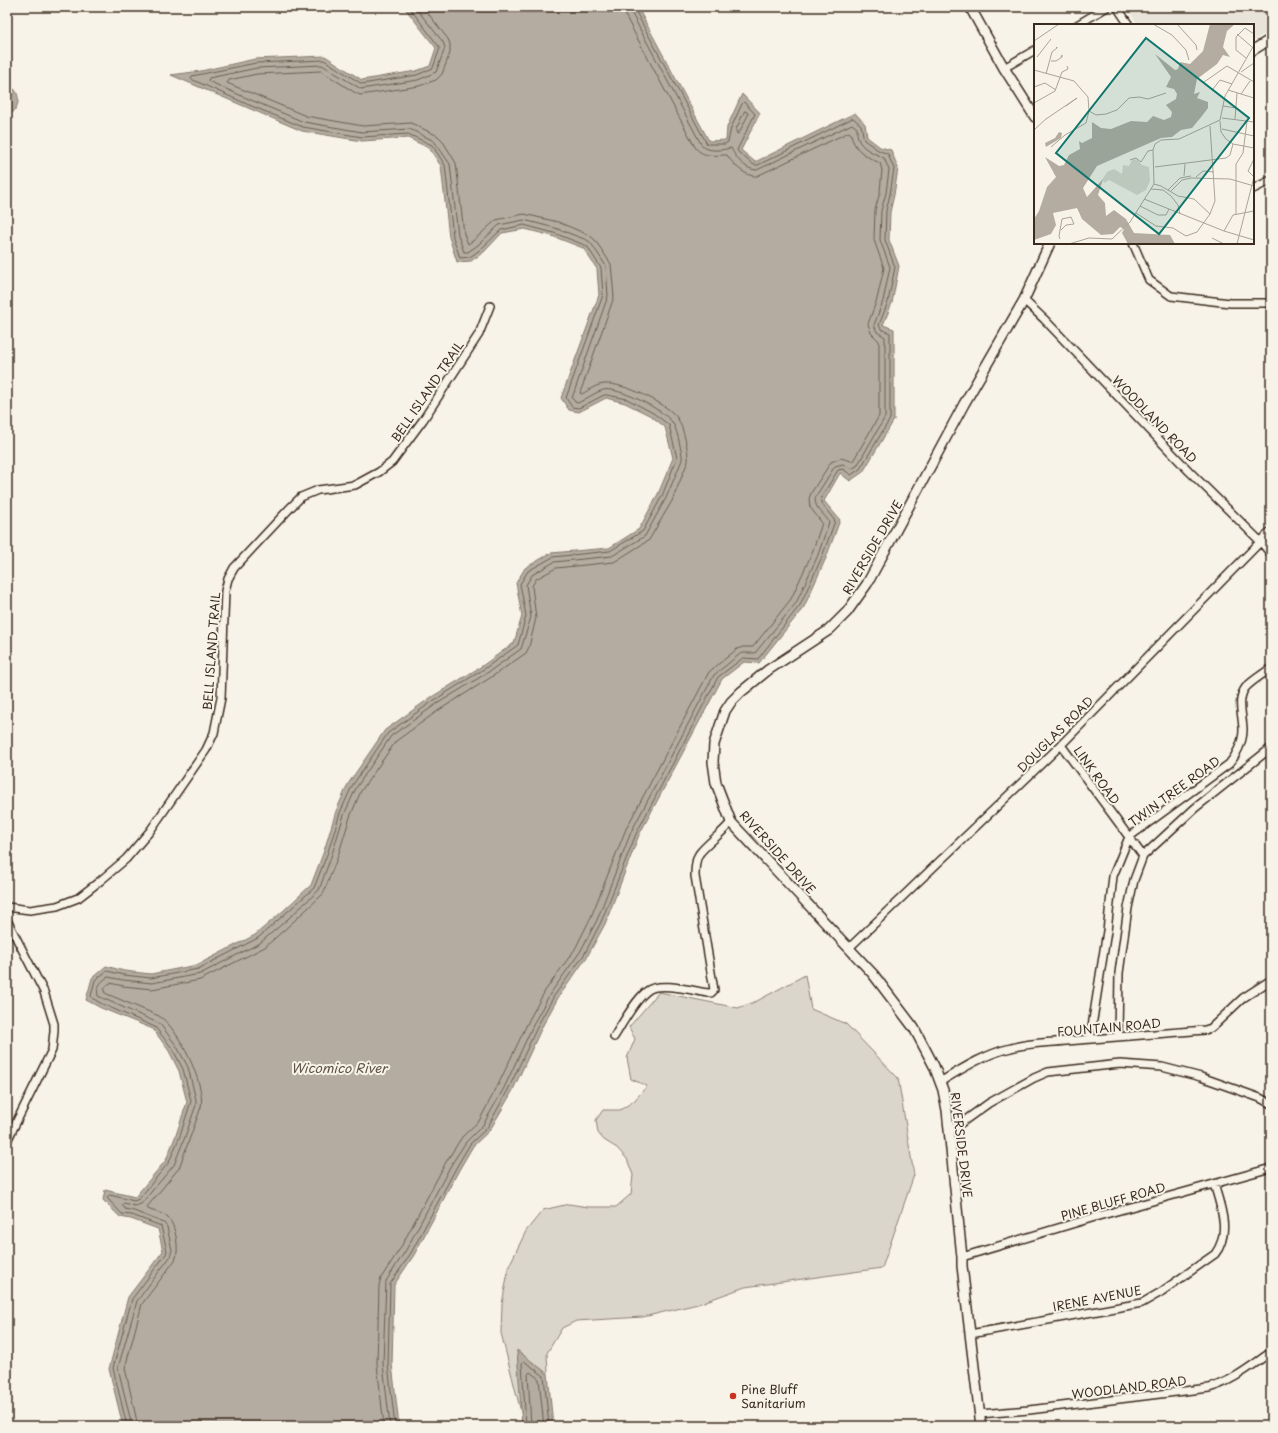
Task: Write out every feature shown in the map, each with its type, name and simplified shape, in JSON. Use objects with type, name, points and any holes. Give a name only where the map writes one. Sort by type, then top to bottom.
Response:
[{"type":"street","points":[[970,7],[1004,68],[1034,115]]},
{"type":"street","points":[[1079,24],[1107,7]]},
{"type":"street","points":[[1117,7],[1128,24]]},
{"type":"street","points":[[1254,49],[1271,39]]},
{"type":"street","points":[[1004,68],[1034,51]]},
{"type":"street","points":[[1254,188],[1271,180]]},
{"type":"street","name":"RIVERSIDE DRIVE","points":[[981,1426],[962,1266],[946,1099],[934,1066],[914,1028],[873,974],[731,822],[716,784],[713,762],[714,744],[725,711],[741,692],[768,670],[829,630],[847,612],[867,584],[964,404],[1024,300],[1050,244]]},
{"type":"street","points":[[1136,244],[1149,280],[1171,296],[1230,303],[1271,303]]},
{"type":"street","name":"WOODLAND ROAD","points":[[1024,300],[1271,554]]},
{"type":"street","name":"BELL ISLAND TRAIL","points":[[7,907],[30,910],[57,906],[78,898],[126,859],[150,831],[206,750],[214,733],[221,698],[225,591],[228,579],[234,568],[301,498],[318,490],[355,485],[379,472],[392,462],[423,420],[479,334],[490,306]]},
{"type":"street","name":"DOUGLAS ROAD","points":[[849,948],[1061,745],[1271,531]]},
{"type":"street","name":"TWIN TREE ROAD","points":[[1090,1039],[1113,876],[1129,837],[1229,764],[1234,758],[1242,738],[1243,730],[1241,708],[1243,692],[1252,682],[1271,668]]},
{"type":"street","name":"LINK ROAD","points":[[1061,745],[1143,856]]},
{"type":"street","points":[[1118,1036],[1119,973],[1128,908],[1134,880],[1143,856],[1195,808],[1271,748]]},
{"type":"street","points":[[614,1037],[631,1010],[647,990],[662,986],[708,993],[713,992],[714,987],[695,876],[695,865],[698,854],[727,828],[731,822]]},
{"type":"street","points":[[7,920],[44,992],[54,1024],[52,1050],[7,1141]]},
{"type":"street","name":"FOUNTAIN ROAD","points":[[940,1082],[972,1063],[988,1056],[1011,1048],[1029,1044],[1205,1030],[1211,1028],[1243,998],[1271,980]]},
{"type":"street","points":[[950,1131],[989,1103],[1034,1078],[1048,1072],[1120,1064],[1162,1067],[1201,1077],[1260,1098],[1271,1104]]},
{"type":"street","name":"PINE BLUFF ROAD","points":[[962,1257],[1017,1239],[1271,1168]]},
{"type":"street","name":"IRENE AVENUE","points":[[970,1334],[1142,1303],[1161,1292],[1215,1254],[1223,1240],[1224,1220],[1214,1184]]},
{"type":"street","name":"WOODLAND ROAD","points":[[980,1414],[1029,1410],[1209,1388],[1222,1384],[1240,1374],[1271,1352]]},
{"type":"shaded area","points":[[1126,7],[1271,7],[1271,30],[1254,40],[1254,24],[1137,24]]},
{"type":"shaded area","points":[[805,975],[811,1009],[846,1024],[898,1078],[914,1175],[882,1268],[745,1287],[698,1304],[643,1317],[576,1321],[562,1328],[547,1353],[548,1374],[517,1351],[523,1420],[501,1333],[502,1304],[509,1266],[526,1231],[543,1210],[569,1204],[588,1207],[616,1207],[631,1194],[633,1175],[627,1159],[617,1148],[604,1140],[598,1133],[596,1120],[603,1110],[620,1110],[634,1101],[647,1086],[631,1079],[627,1058],[635,1039],[629,1027],[659,992],[738,1008],[757,1001]]},
{"type":"water","name":"Wicomico River","points":[[404,7],[639,7],[639,10],[709,141],[726,140],[727,127],[742,94],[760,113],[741,150],[755,162],[855,113],[865,124],[867,137],[880,147],[891,150],[898,168],[890,212],[889,240],[899,266],[892,303],[883,325],[894,329],[894,420],[863,472],[850,481],[840,473],[824,501],[840,520],[826,558],[804,607],[759,663],[744,662],[722,679],[639,835],[605,924],[587,957],[558,998],[543,1025],[512,1092],[490,1130],[473,1146],[414,1255],[394,1285],[392,1364],[399,1426],[123,1426],[109,1369],[128,1297],[163,1251],[158,1229],[131,1219],[120,1217],[103,1200],[105,1190],[135,1197],[166,1160],[187,1102],[179,1071],[169,1051],[153,1029],[101,1008],[86,1000],[92,978],[106,966],[124,971],[151,974],[197,965],[255,935],[283,911],[311,885],[324,851],[336,811],[348,784],[385,730],[430,698],[482,666],[514,643],[522,616],[516,583],[525,568],[551,553],[609,548],[639,529],[658,494],[673,458],[665,427],[651,416],[625,403],[606,398],[579,412],[569,410],[561,398],[599,295],[597,269],[583,248],[552,236],[525,229],[502,233],[484,252],[471,261],[457,262],[449,237],[441,166],[429,148],[408,138],[362,141],[302,131],[171,75],[201,71],[255,59],[325,56],[362,80],[416,71],[430,66],[436,48]]},
{"type":"water","points":[[7,84],[16,91],[18,100],[12,114],[7,117]]},
{"type":"water","points":[[517,1350],[548,1374],[553,1426],[522,1426]]},
{"type":"place","name":"Pine Bluff Sanitarium","points":[[733,1396]]}]
